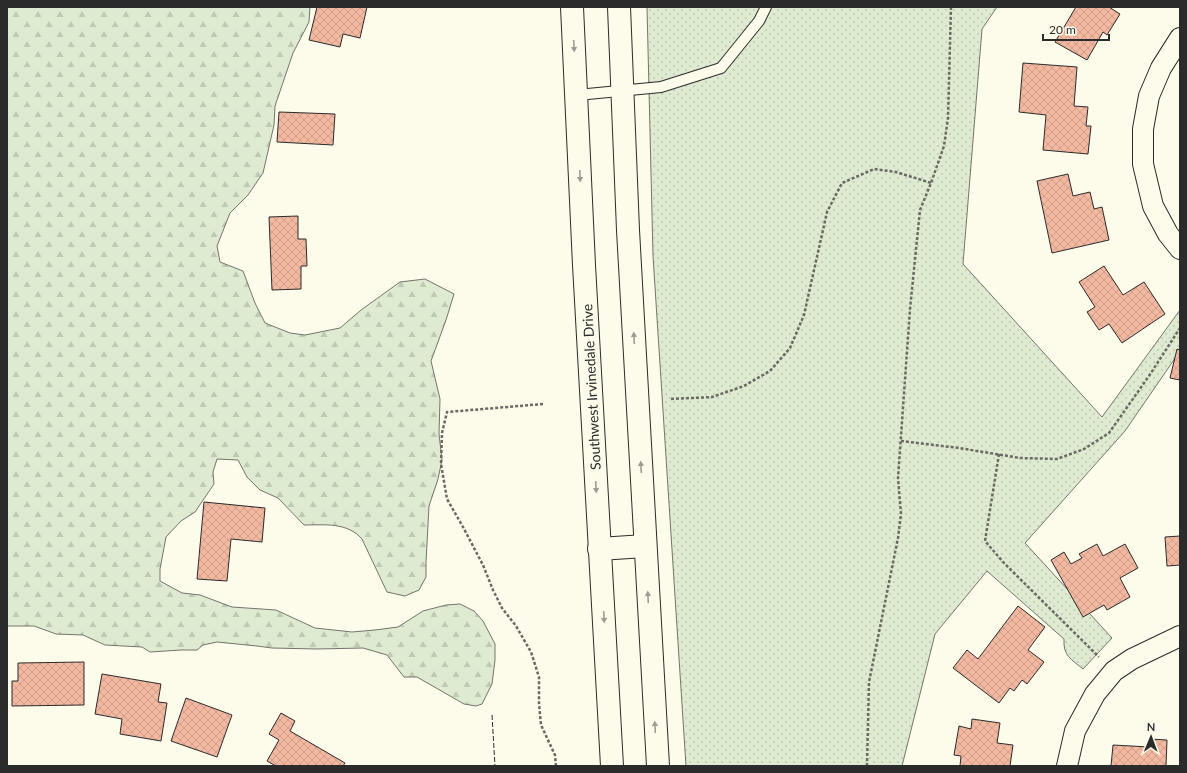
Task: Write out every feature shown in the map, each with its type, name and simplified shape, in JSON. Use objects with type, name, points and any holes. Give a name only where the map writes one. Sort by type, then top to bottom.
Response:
[{"type":"main road","name":"Southwest Irvinedale Drive","points":[[572,7],[584,265],[612,766]]},
{"type":"main road","points":[[619,7],[628,230],[658,766]]},
{"type":"main road","points":[[599,548],[645,546]]},
{"type":"street","points":[[1180,38],[1161,68],[1149,96],[1143,129],[1143,164],[1153,206],[1168,234],[1180,249]]},
{"type":"street","points":[[1067,766],[1075,731],[1095,694],[1114,671],[1132,659],[1180,636]]},
{"type":"lane","points":[[577,95],[661,87],[721,68],[759,21],[766,7]]},
{"type":"path","points":[[867,766],[869,682],[898,538],[901,514],[898,478],[910,308],[920,210],[944,146],[948,118],[951,7]]},
{"type":"path","points":[[671,399],[712,397],[744,386],[770,371],[790,348],[804,316],[827,212],[842,183],[874,169],[896,172],[931,183]]},
{"type":"path","points":[[901,441],[959,448],[1020,458],[1057,459],[1084,449],[1109,433],[1150,376],[1180,328]]},
{"type":"path","points":[[543,404],[447,412],[442,433],[441,464],[447,499],[464,527],[502,608],[516,626],[531,652],[539,677],[541,725],[555,755],[556,766]]},
{"type":"path","points":[[999,454],[985,541],[1004,563],[1114,671]]},
{"type":"green space","points":[[7,7],[310,7],[309,22],[293,53],[275,106],[274,125],[263,173],[248,195],[230,213],[217,246],[220,262],[243,271],[255,303],[265,323],[290,333],[305,335],[340,328],[361,310],[400,282],[425,279],[454,294],[431,361],[440,399],[439,434],[442,460],[438,479],[429,506],[426,577],[419,590],[405,596],[387,592],[362,539],[356,534],[343,527],[328,525],[304,525],[278,498],[260,490],[247,477],[238,460],[217,459],[213,472],[214,484],[195,512],[181,521],[166,537],[160,569],[160,581],[182,593],[200,595],[232,607],[276,610],[315,628],[352,632],[398,627],[423,611],[446,605],[460,604],[474,611],[483,621],[495,644],[492,684],[482,704],[476,706],[464,704],[417,677],[404,677],[387,655],[363,648],[272,648],[217,642],[203,645],[197,650],[150,652],[142,647],[105,645],[83,635],[56,634],[34,626],[7,626]]},
{"type":"green space","points":[[647,7],[997,7],[982,29],[963,264],[1102,417],[1180,310],[1180,351],[1125,431],[1025,543],[1112,638],[1083,669],[1071,660],[1066,653],[1064,639],[987,571],[935,634],[902,766],[686,766],[653,256]]},
{"type":"building","points":[[317,7],[367,7],[360,38],[343,34],[340,47],[309,40]]},
{"type":"building","points":[[1076,7],[1109,7],[1120,14],[1107,35],[1103,32],[1087,60],[1055,42]]},
{"type":"building","points":[[1023,63],[1077,67],[1074,106],[1088,107],[1086,126],[1091,126],[1088,154],[1043,150],[1046,115],[1019,112]]},
{"type":"building","points":[[279,112],[335,114],[333,145],[277,142]]},
{"type":"building","points":[[1068,174],[1073,196],[1090,192],[1094,209],[1102,207],[1109,240],[1052,253],[1037,181]]},
{"type":"building","points":[[298,216],[298,239],[306,239],[307,266],[301,266],[301,289],[272,290],[269,217]]},
{"type":"building","points":[[1104,266],[1123,295],[1144,282],[1165,314],[1122,343],[1109,324],[1099,330],[1087,312],[1095,307],[1079,282]]},
{"type":"building","points":[[1177,349],[1180,350],[1180,380],[1170,378]]},
{"type":"building","points":[[204,502],[265,508],[262,542],[231,539],[227,581],[197,579]]},
{"type":"building","points":[[1180,536],[1180,565],[1167,566],[1165,537]]},
{"type":"building","points":[[1097,544],[1103,556],[1125,544],[1138,568],[1120,578],[1130,597],[1107,610],[1104,605],[1083,617],[1051,560],[1064,552],[1071,564],[1082,558],[1079,554]]},
{"type":"building","points":[[1018,606],[1045,627],[1028,650],[1044,662],[1027,684],[1022,680],[1014,691],[1010,688],[999,703],[953,668],[967,650],[978,659]]},
{"type":"building","points":[[84,662],[84,705],[12,706],[12,681],[18,681],[18,663]]},
{"type":"building","points":[[102,674],[161,684],[158,702],[167,703],[161,741],[120,734],[122,719],[95,714]]},
{"type":"building","points":[[186,698],[232,715],[217,757],[171,741]]},
{"type":"building","points":[[281,713],[295,721],[290,731],[345,763],[343,766],[276,766],[267,761],[279,740],[269,734]]},
{"type":"building","points":[[972,719],[1000,723],[997,743],[1013,745],[1010,766],[960,766],[961,756],[954,755],[959,726],[971,729]]},
{"type":"building","points":[[1149,739],[1167,740],[1166,766],[1111,766],[1113,745],[1149,747]]},
{"type":"fence","points":[[492,715],[495,766]]}]
